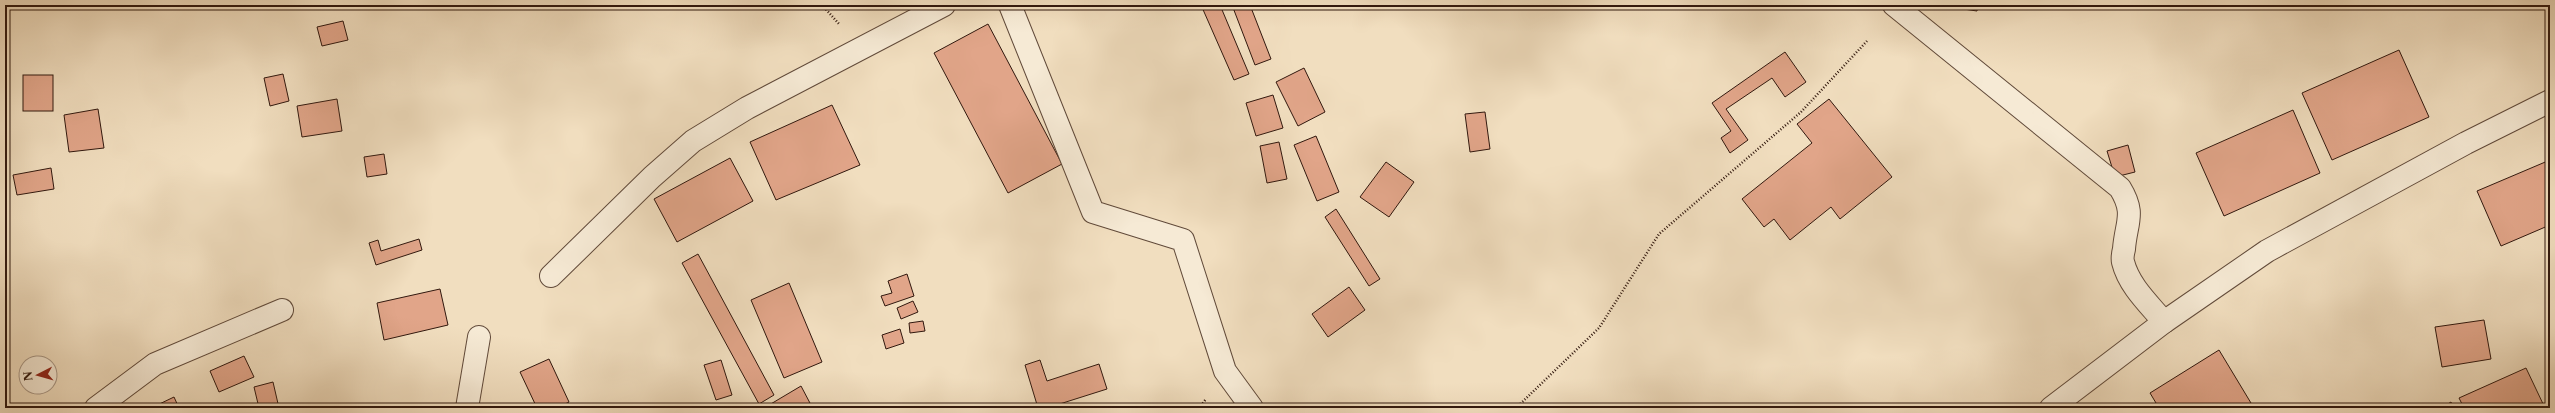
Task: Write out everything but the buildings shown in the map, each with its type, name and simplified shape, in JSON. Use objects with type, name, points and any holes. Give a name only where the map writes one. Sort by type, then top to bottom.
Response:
[{"type":"street","points":[[551,276],[652,177],[693,141],[747,108],[944,5]]},
{"type":"street","points":[[1010,5],[1093,212],[1183,240],[1225,371],[1252,408]]},
{"type":"street","points":[[1894,5],[2120,188],[2128,202],[2131,218],[2125,239],[2123,261],[2136,290],[2164,322]]},
{"type":"street","points":[[2051,408],[2164,322],[2267,251],[2466,143],[2550,101]]},
{"type":"street","points":[[96,408],[155,364],[282,310]]},
{"type":"street","points":[[467,408],[480,337]]},
{"type":"path","points":[[1516,408],[1599,328],[1659,234],[1801,112],[1867,41]]}]
